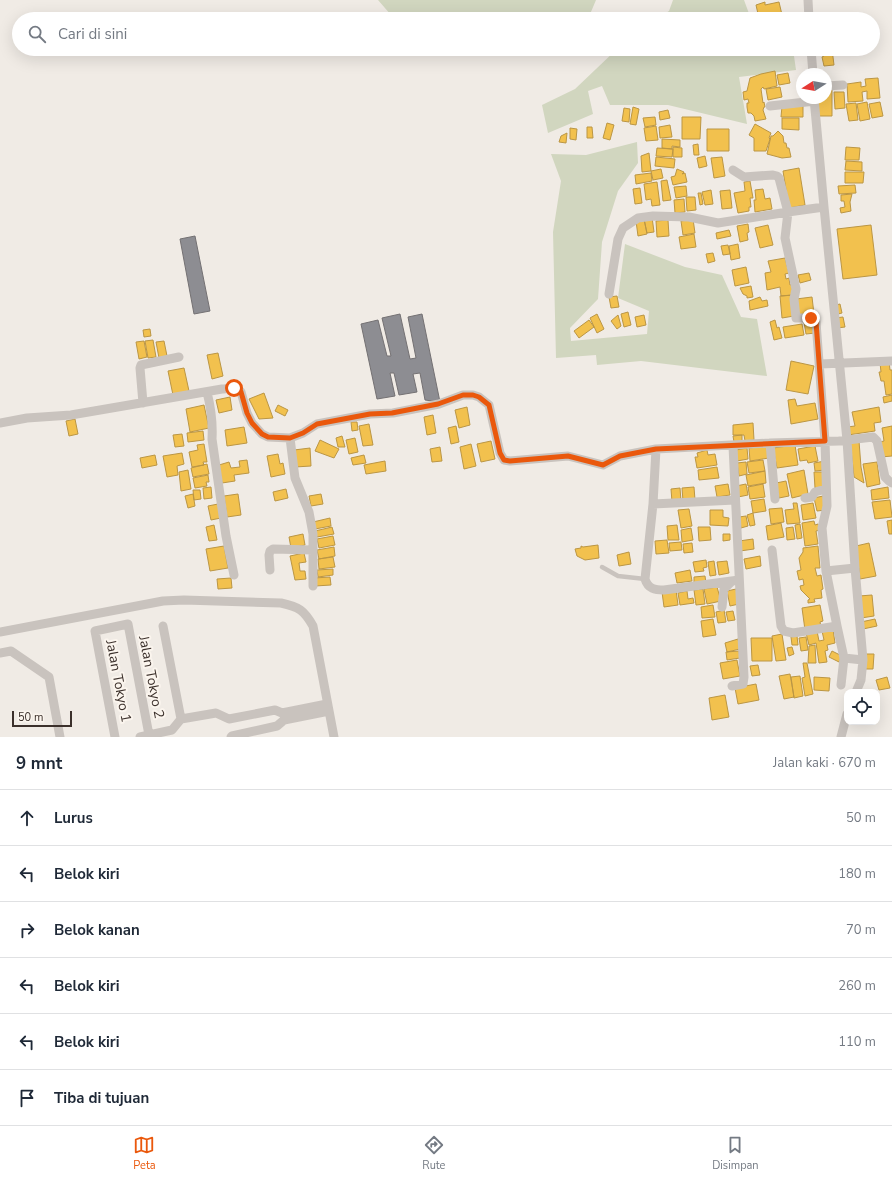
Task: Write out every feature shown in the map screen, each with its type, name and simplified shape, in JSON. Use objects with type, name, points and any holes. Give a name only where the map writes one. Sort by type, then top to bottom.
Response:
[{"type":"street","points":[[808,0],[809,12]]},
{"type":"street","points":[[812,56],[813,68]]},
{"type":"street","points":[[832,86],[843,85]]},
{"type":"street","points":[[770,106],[796,102]]},
{"type":"street","points":[[814,104],[839,364],[843,440],[855,568],[861,680],[857,689]]},
{"type":"street","points":[[733,170],[744,177],[773,175],[779,178],[788,212],[785,238],[796,289],[794,299],[796,318],[811,318],[815,320],[826,441],[827,509],[822,528],[837,626],[845,658],[841,685]]},
{"type":"street","points":[[609,294],[618,240],[623,228],[638,218],[653,216],[689,217],[718,223],[824,207]]},
{"type":"street","points":[[143,403],[141,365],[179,357]]},
{"type":"street","points":[[820,364],[892,361]]},
{"type":"street","points":[[0,423],[27,418],[71,416],[222,389],[239,389],[252,423],[262,434],[268,437],[290,438],[303,433],[317,424],[370,414],[392,413],[438,404],[469,394],[479,397],[489,405],[500,453],[504,460],[510,461],[568,456],[603,465],[620,456],[656,449],[875,438],[885,477],[892,483]]},
{"type":"street","points":[[207,392],[212,412],[214,451],[234,575]]},
{"type":"street","points":[[290,438],[295,478],[309,512],[313,534],[314,586]]},
{"type":"street","points":[[770,443],[775,499]]},
{"type":"street","points":[[732,686],[742,685],[744,682],[735,581],[733,446]]},
{"type":"street","points":[[656,449],[653,504],[645,578],[647,584],[650,588],[664,590],[735,581]]},
{"type":"street","points":[[805,498],[812,497],[814,492],[826,489]]},
{"type":"street","points":[[653,504],[735,500]]},
{"type":"street","points":[[270,570],[269,555],[270,551],[273,549],[313,550]]},
{"type":"street","points":[[772,550],[781,626],[784,631],[793,633],[837,626]]},
{"type":"street","points":[[828,571],[855,568]]},
{"type":"street","points":[[722,607],[724,589],[735,581]]},
{"type":"street","points":[[0,632],[163,601],[184,600],[281,603],[295,606],[307,616],[313,626],[334,737]]},
{"type":"street","name":"Jalan Tokyo 1","points":[[115,737],[95,631],[128,624]]},
{"type":"street","name":"Jalan Tokyo 2","points":[[128,624],[149,735]]},
{"type":"street","points":[[140,737],[173,734],[181,719],[163,626]]},
{"type":"street","points":[[0,653],[11,651],[49,677],[60,737]]},
{"type":"street","points":[[845,658],[859,660]]},
{"type":"street","points":[[229,720],[232,736],[277,726],[283,717],[328,708]]},
{"type":"street","points":[[181,719],[216,713],[229,720],[275,710],[283,717]]},
{"type":"street","points":[[841,737],[844,725]]},
{"type":"lane","points":[[602,567],[618,576],[645,578]]},
{"type":"green space","points":[[378,0],[596,0],[591,12],[388,12]]},
{"type":"green space","points":[[673,0],[744,0],[748,12],[667,12]]},
{"type":"green space","points":[[610,56],[794,56],[796,70],[739,77],[747,124],[668,105],[610,105],[602,86],[588,91],[593,114],[548,133],[542,105],[575,89]]},
{"type":"green space","points":[[637,142],[638,163],[618,191],[602,242],[598,299],[570,328],[571,341],[647,334],[649,311],[618,298],[625,244],[685,267],[722,275],[741,317],[757,319],[767,376],[641,361],[597,365],[596,355],[556,358],[553,232],[561,181],[551,154],[586,155]]},
{"type":"building: Hunian","points":[[765,2],[765,5],[779,2],[781,12],[758,12],[756,5]]},
{"type":"building: Hunian","points":[[833,56],[834,65],[824,66],[822,57]]},
{"type":"building: Hunian","points":[[775,71],[777,86],[764,89],[763,87],[761,89],[765,107],[763,110],[766,119],[755,121],[754,116],[751,113],[748,113],[747,103],[749,103],[748,99],[744,100],[743,92],[747,91],[750,78]]},
{"type":"building: Hunian","points":[[788,73],[790,83],[779,85],[777,75]]},
{"type":"building: Hunian","points":[[878,78],[880,98],[867,99],[867,91],[862,92],[863,101],[848,102],[847,84],[861,82],[861,87],[866,86],[865,79]]},
{"type":"building: Hunian","points":[[780,87],[782,97],[768,100],[766,89]]},
{"type":"building: Hunian","points":[[834,92],[844,92],[845,108],[835,109]]},
{"type":"building: Hunian","points":[[867,102],[870,119],[860,121],[857,104]]},
{"type":"building: Hunian","points":[[880,102],[883,116],[872,118],[869,104]]},
{"type":"building: Hunian","points":[[856,103],[858,120],[849,121],[846,104]]},
{"type":"building: Hunian","points":[[817,104],[832,104],[832,116],[817,116]]},
{"type":"building: Hunian","points":[[782,106],[803,106],[803,117],[781,117]]},
{"type":"building: Hunian","points":[[633,107],[639,109],[636,125],[630,124]]},
{"type":"building: Hunian","points":[[624,108],[630,109],[629,122],[622,121]]},
{"type":"building: Hunian","points":[[668,110],[670,118],[660,120],[659,112]]},
{"type":"building: Hunian","points":[[655,117],[656,125],[645,127],[643,118]]},
{"type":"building: Hunian","points":[[682,117],[701,117],[700,139],[682,139]]},
{"type":"building: Hunian","points":[[782,118],[799,118],[799,130],[782,129]]},
{"type":"building: Hunian","points":[[607,123],[614,125],[610,140],[603,138]]},
{"type":"building: Hunian","points":[[755,124],[771,133],[766,151],[754,151],[754,138],[749,135]]},
{"type":"building: Hunian","points":[[670,125],[672,137],[660,138],[659,127]]},
{"type":"building: Hunian","points":[[656,126],[658,140],[646,141],[644,128]]},
{"type":"building: Hunian","points":[[587,127],[592,127],[593,138],[587,138]]},
{"type":"building: Hunian","points":[[570,128],[577,129],[576,140],[570,139]]},
{"type":"building: Hunian","points":[[707,129],[729,129],[729,151],[707,151]]},
{"type":"building: Hunian","points":[[778,131],[783,136],[784,143],[786,143],[787,148],[789,148],[791,157],[782,158],[767,154],[771,136]]},
{"type":"building: Hunian","points":[[567,133],[566,143],[559,142],[561,136]]},
{"type":"building: Hunian","points":[[662,139],[680,140],[680,147],[672,146],[672,149],[662,148]]},
{"type":"building: Hunian","points":[[698,144],[699,155],[694,155],[693,145]]},
{"type":"building: Hunian","points":[[673,147],[682,148],[682,157],[673,157]]},
{"type":"building: Hunian","points":[[846,147],[860,148],[859,160],[845,160]]},
{"type":"building: Hunian","points":[[657,148],[673,149],[672,157],[656,156]]},
{"type":"building: Hunian","points":[[649,153],[651,171],[642,172],[641,156]]},
{"type":"building: Hunian","points":[[705,156],[707,166],[699,168],[697,158]]},
{"type":"building: Hunian","points":[[656,157],[675,159],[674,168],[655,166]]},
{"type":"building: Hunian","points":[[722,157],[725,176],[714,178],[711,158]]},
{"type":"building: Hunian","points":[[846,161],[862,162],[862,171],[845,170]]},
{"type":"building: Hunian","points":[[799,168],[805,205],[789,208],[783,171]]},
{"type":"building: Hunian","points":[[661,169],[663,178],[653,180],[651,171]]},
{"type":"building: Hunian","points":[[677,169],[684,172],[682,174],[685,173],[687,182],[673,185],[671,177],[675,176]]},
{"type":"building: Hunian","points":[[845,172],[864,172],[863,183],[845,183]]},
{"type":"building: Hunian","points":[[651,173],[652,181],[636,184],[635,175]]},
{"type":"building: Hunian","points":[[667,180],[671,200],[663,201],[661,181]]},
{"type":"building: Hunian","points":[[750,181],[753,198],[750,198],[751,207],[749,207],[749,211],[738,213],[734,193],[745,191],[744,182]]},
{"type":"building: Hunian","points":[[657,182],[660,205],[652,206],[651,199],[646,200],[644,184]]},
{"type":"building: Hunian","points":[[855,185],[856,193],[839,194],[838,186]]},
{"type":"building: Hunian","points":[[686,186],[687,196],[676,198],[674,187]]},
{"type":"building: Hunian","points":[[640,188],[642,203],[635,204],[633,189]]},
{"type":"building: Hunian","points":[[763,189],[765,199],[770,198],[772,209],[755,212],[755,190]]},
{"type":"building: Hunian","points":[[711,190],[713,204],[705,205],[702,192]]},
{"type":"building: Hunian","points":[[730,190],[732,208],[722,209],[720,191]]},
{"type":"building: Hunian","points":[[698,193],[701,193],[703,204],[700,205]]},
{"type":"building: Hunian","points":[[852,194],[850,202],[851,211],[841,213],[840,208],[845,207],[844,201],[841,201],[841,195]]},
{"type":"building: Hunian","points":[[686,197],[695,197],[696,210],[687,211]]},
{"type":"building: Hunian","points":[[684,199],[685,212],[675,213],[674,200]]},
{"type":"building: Hunian","points":[[652,217],[654,232],[647,233],[644,219]]},
{"type":"building: Hunian","points":[[644,219],[647,234],[638,236],[636,221]]},
{"type":"building: Hunian","points":[[693,219],[695,233],[683,235],[681,221]]},
{"type":"building: Hunian","points":[[668,220],[669,236],[657,237],[656,221]]},
{"type":"building: Hunian","points":[[748,224],[748,240],[740,242],[737,226]]},
{"type":"building: Hunian","points":[[768,225],[773,245],[760,248],[755,228]]},
{"type":"building: Hunian","points":[[871,225],[877,275],[843,279],[837,229]]},
{"type":"building: Hunian","points":[[729,230],[731,236],[717,239],[716,233]]},
{"type":"building: Hunian","points":[[694,234],[696,247],[681,249],[679,237]]},
{"type":"building: Hunian","points":[[738,244],[740,258],[731,260],[729,246]]},
{"type":"building: Hunian","points":[[728,245],[730,254],[723,255],[721,246]]},
{"type":"building: Hunian","points":[[713,253],[715,261],[708,263],[706,254]]},
{"type":"building: Hunian","points":[[785,258],[789,273],[785,274],[786,279],[789,278],[790,285],[793,284],[794,295],[781,296],[780,287],[767,290],[765,273],[771,272],[768,261]]},
{"type":"building: Hunian","points":[[746,267],[749,283],[735,286],[732,270]]},
{"type":"building: Hunian","points":[[809,273],[811,280],[800,283],[798,275]]},
{"type":"building: Hunian","points":[[751,286],[753,297],[747,298],[740,288]]},
{"type":"building: Hunian","points":[[792,295],[794,316],[782,318],[780,296]]},
{"type":"building: Hunian","points":[[617,296],[619,307],[611,308],[609,297]]},
{"type":"building: Hunian","points":[[760,297],[762,301],[767,300],[768,306],[750,310],[749,301]]},
{"type":"building: Hunian","points":[[812,297],[814,314],[797,316],[796,299]]},
{"type":"building: Hunian","points":[[840,304],[842,313],[838,314],[836,305]]},
{"type":"building: Hunian","points":[[628,312],[631,325],[624,327],[621,314]]},
{"type":"building: Hunian","points":[[597,314],[604,329],[597,333],[590,318]]},
{"type":"building: Hunian","points":[[618,315],[621,326],[617,329],[611,321]]},
{"type":"building: Hunian","points":[[644,315],[646,325],[637,327],[635,317]]},
{"type":"building: Hunian","points":[[843,317],[845,327],[837,328],[835,318]]},
{"type":"building: Hunian","points":[[589,320],[594,327],[579,338],[574,331]]},
{"type":"building: Hunian","points":[[775,320],[782,338],[774,340],[770,322]]},
{"type":"building: Hunian","points":[[813,321],[815,333],[806,334],[804,322]]},
{"type":"building: Hunian","points":[[802,324],[804,335],[785,338],[783,327]]},
{"type":"building: Hunian","points":[[150,329],[151,336],[144,337],[143,330]]},
{"type":"building: Hunian","points":[[153,340],[156,357],[148,358],[145,341]]},
{"type":"building: Hunian","points":[[144,341],[147,357],[139,359],[136,342]]},
{"type":"building: Hunian","points":[[164,341],[167,356],[159,358],[156,342]]},
{"type":"building: Hunian","points":[[218,353],[223,376],[212,379],[207,355]]},
{"type":"building: Hunian","points":[[791,361],[814,366],[808,394],[786,390]]},
{"type":"building: Hunian","points":[[889,361],[890,370],[892,370],[892,394],[886,395],[884,381],[881,381],[879,372],[881,372],[880,363]]},
{"type":"building: Hunian","points":[[184,368],[189,391],[173,395],[168,371]]},
{"type":"building: Hunian","points":[[264,393],[273,418],[259,419],[249,399]]},
{"type":"building: Hunian","points":[[892,395],[892,401],[884,403],[883,397]]},
{"type":"building: Hunian","points":[[230,397],[232,410],[219,413],[216,400]]},
{"type":"building: Hunian","points":[[795,399],[797,406],[815,403],[818,419],[791,424],[788,400]]},
{"type":"building: Hunian","points":[[204,405],[209,428],[190,432],[186,409]]},
{"type":"building: Hunian","points":[[278,405],[288,410],[285,416],[275,411]]},
{"type":"building: Hunian","points":[[467,407],[470,425],[459,428],[455,410]]},
{"type":"building: Hunian","points":[[879,407],[881,422],[874,423],[875,431],[848,435],[847,427],[855,426],[852,412]]},
{"type":"building: Hunian","points":[[433,415],[436,433],[427,435],[424,417]]},
{"type":"building: Hunian","points":[[75,419],[78,434],[69,436],[66,421]]},
{"type":"building: Hunian","points":[[351,422],[357,422],[358,430],[352,431]]},
{"type":"building: Hunian","points":[[753,423],[754,440],[745,441],[744,435],[733,435],[733,425]]},
{"type":"building: Hunian","points":[[369,424],[373,445],[363,446],[359,426]]},
{"type":"building: Hunian","points":[[456,426],[459,442],[451,444],[448,428]]},
{"type":"building: Hunian","points":[[892,426],[892,456],[881,457],[880,442],[884,441],[882,428]]},
{"type":"building: Hunian","points":[[244,427],[247,443],[227,446],[225,430]]},
{"type":"building: Hunian","points":[[203,431],[204,440],[188,442],[187,433]]},
{"type":"building: Hunian","points":[[182,434],[184,446],[175,447],[173,435]]},
{"type":"building: Hunian","points":[[742,435],[742,442],[734,442],[733,436]]},
{"type":"building: Hunian","points":[[342,436],[345,447],[338,447],[336,438]]},
{"type":"building: Hunian","points":[[355,438],[358,452],[349,454],[346,440]]},
{"type":"building: Hunian","points":[[320,440],[339,449],[334,458],[315,451]]},
{"type":"building: Hunian","points":[[491,441],[495,459],[481,462],[477,444]]},
{"type":"building: Hunian","points":[[859,441],[864,483],[854,477],[850,442]]},
{"type":"building: Hunian","points":[[204,444],[207,462],[203,462],[204,465],[192,467],[189,452],[198,450],[197,445]]},
{"type":"building: Hunian","points":[[471,444],[476,466],[464,469],[460,447]]},
{"type":"building: Hunian","points":[[795,445],[798,465],[777,468],[773,448]]},
{"type":"building: Hunian","points":[[768,446],[769,458],[750,461],[749,448]]},
{"type":"building: Hunian","points":[[815,446],[818,461],[808,463],[807,460],[800,461],[798,449]]},
{"type":"building: Hunian","points":[[440,447],[442,461],[432,462],[430,449]]},
{"type":"building: Hunian","points":[[310,448],[311,466],[295,467],[294,450]]},
{"type":"building: Hunian","points":[[747,448],[748,459],[737,461],[736,450]]},
{"type":"building: Hunian","points":[[707,450],[708,455],[715,454],[717,465],[697,468],[695,457],[698,457],[697,453]]},
{"type":"building: Hunian","points":[[182,453],[184,464],[177,466],[178,475],[167,477],[163,456]]},
{"type":"building: Hunian","points":[[278,454],[280,464],[283,463],[285,474],[271,477],[267,456]]},
{"type":"building: Hunian","points":[[155,455],[157,465],[142,468],[140,458]]},
{"type":"building: Hunian","points":[[364,455],[366,463],[353,465],[351,458]]},
{"type":"building: Hunian","points":[[247,460],[249,473],[234,475],[235,481],[222,483],[219,465],[229,462],[231,468],[240,467],[239,461]]},
{"type":"building: Hunian","points":[[763,460],[765,471],[749,473],[747,462]]},
{"type":"building: Hunian","points":[[385,461],[386,471],[366,474],[364,465]]},
{"type":"building: Hunian","points":[[825,461],[825,470],[815,471],[814,463]]},
{"type":"building: Hunian","points":[[746,462],[747,474],[739,476],[737,463]]},
{"type":"building: Hunian","points":[[877,462],[880,484],[867,487],[863,464]]},
{"type":"building: Hunian","points":[[207,464],[209,474],[193,477],[191,468]]},
{"type":"building: Hunian","points":[[717,467],[719,478],[699,480],[698,470]]},
{"type":"building: Hunian","points":[[188,470],[191,489],[181,491],[179,472]]},
{"type":"building: Hunian","points":[[804,470],[808,494],[792,498],[787,474]]},
{"type":"building: Hunian","points":[[765,471],[766,483],[748,486],[746,475]]},
{"type":"building: Hunian","points":[[814,472],[824,472],[824,487],[815,488]]},
{"type":"building: Hunian","points":[[208,475],[209,482],[206,482],[207,486],[195,488],[193,478]]},
{"type":"building: Hunian","points":[[786,481],[789,496],[779,498],[776,483]]},
{"type":"building: Hunian","points":[[728,484],[730,495],[717,497],[715,486]]},
{"type":"building: Hunian","points":[[746,484],[748,495],[738,497],[736,486]]},
{"type":"building: Hunian","points":[[763,484],[765,497],[750,499],[748,487]]},
{"type":"building: Hunian","points":[[211,487],[212,498],[204,499],[203,488]]},
{"type":"building: Hunian","points":[[694,487],[695,500],[683,501],[682,488]]},
{"type":"building: Hunian","points":[[888,487],[889,498],[872,500],[871,490]]},
{"type":"building: Hunian","points":[[680,488],[681,501],[672,502],[671,489]]},
{"type":"building: Hunian","points":[[286,489],[288,498],[275,501],[273,492]]},
{"type":"building: Hunian","points":[[193,490],[200,490],[201,499],[194,500]]},
{"type":"building: Hunian","points":[[193,494],[195,506],[188,508],[185,496]]},
{"type":"building: Hunian","points":[[238,494],[241,515],[227,517],[224,496]]},
{"type":"building: Hunian","points":[[321,494],[323,504],[311,506],[309,496]]},
{"type":"building: Hunian","points":[[823,496],[826,510],[817,511],[814,498]]},
{"type":"building: Hunian","points":[[764,499],[766,511],[753,513],[751,501]]},
{"type":"building: Hunian","points":[[890,500],[892,517],[875,519],[872,502]]},
{"type":"building: Hunian","points":[[793,503],[797,503],[800,523],[787,524],[785,510],[794,509]]},
{"type":"building: Hunian","points":[[813,503],[816,518],[803,520],[801,505]]},
{"type":"building: Hunian","points":[[218,504],[221,518],[211,520],[208,506]]},
{"type":"building: Hunian","points":[[782,508],[784,522],[771,524],[769,509]]},
{"type":"building: Hunian","points":[[689,509],[692,526],[681,528],[678,510]]},
{"type":"building: Hunian","points":[[710,510],[723,510],[723,517],[729,518],[728,526],[710,525]]},
{"type":"building: Hunian","points":[[753,513],[755,525],[750,526],[747,515]]},
{"type":"building: Hunian","points":[[746,516],[748,526],[741,528],[739,517]]},
{"type":"building: Hunian","points":[[330,518],[331,526],[315,529],[313,522]]},
{"type":"building: Hunian","points":[[892,520],[892,534],[889,534],[887,521]]},
{"type":"building: Hunian","points":[[814,521],[815,525],[818,524],[820,530],[816,531],[818,544],[805,546],[802,523]]},
{"type":"building: Hunian","points":[[781,523],[784,537],[768,540],[766,526]]},
{"type":"building: Hunian","points":[[800,524],[802,538],[797,539],[795,525]]},
{"type":"building: Hunian","points":[[214,525],[217,540],[209,541],[206,527]]},
{"type":"building: Hunian","points":[[677,525],[679,540],[668,540],[667,526]]},
{"type":"building: Hunian","points":[[332,527],[334,534],[317,537],[315,531]]},
{"type":"building: Hunian","points":[[698,527],[710,527],[711,540],[699,541]]},
{"type":"building: Hunian","points":[[793,527],[795,539],[787,540],[786,528]]},
{"type":"building: Hunian","points":[[691,528],[693,540],[682,542],[681,530]]},
{"type":"building: Hunian","points":[[303,534],[305,545],[291,548],[289,537]]},
{"type":"building: Hunian","points":[[723,534],[730,534],[730,540],[723,541]]},
{"type":"building: Hunian","points":[[333,536],[335,545],[319,548],[317,539]]},
{"type":"building: Hunian","points":[[753,539],[754,549],[740,551],[739,541]]},
{"type":"building: Hunian","points":[[667,540],[669,553],[656,554],[655,541]]},
{"type":"building: Hunian","points":[[681,542],[682,550],[670,551],[669,543]]},
{"type":"building: Hunian","points":[[692,543],[693,552],[684,553],[683,544]]},
{"type":"building: Hunian","points":[[869,543],[876,576],[860,579],[856,546]]},
{"type":"building: Hunian","points":[[598,545],[599,558],[585,560],[577,556],[575,549],[581,548],[581,546]]},
{"type":"building: Hunian","points":[[224,546],[228,568],[210,571],[206,549]]},
{"type":"building: Hunian","points":[[818,546],[820,568],[815,568],[817,576],[821,575],[823,589],[821,590],[822,598],[814,599],[815,602],[808,603],[808,600],[810,599],[801,590],[800,586],[804,585],[803,579],[799,580],[797,571],[801,570],[799,558],[803,552],[803,548]]},
{"type":"building: Hunian","points":[[334,547],[335,556],[319,559],[317,550]]},
{"type":"building: Hunian","points":[[629,552],[631,564],[619,566],[617,555]]},
{"type":"building: Hunian","points":[[304,553],[306,562],[299,563],[300,571],[305,571],[306,579],[295,580],[290,556]]},
{"type":"building: Hunian","points":[[760,556],[761,566],[746,569],[744,559]]},
{"type":"building: Hunian","points":[[333,557],[335,567],[319,569],[318,559]]},
{"type":"building: Hunian","points":[[706,560],[707,567],[703,568],[704,571],[695,572],[693,562]]},
{"type":"building: Hunian","points":[[714,561],[716,575],[710,576],[708,562]]},
{"type":"building: Hunian","points":[[727,561],[729,573],[719,575],[717,562]]},
{"type":"building: Hunian","points":[[333,569],[333,575],[318,577],[317,570]]},
{"type":"building: Hunian","points":[[690,570],[692,581],[677,583],[675,573]]},
{"type":"building: Hunian","points":[[705,576],[706,583],[694,584],[694,577]]},
{"type":"building: Hunian","points":[[330,577],[331,585],[315,586],[314,578]]},
{"type":"building: Hunian","points":[[231,578],[232,588],[218,589],[217,579]]},
{"type":"building: Hunian","points":[[717,587],[721,601],[707,604],[704,589]]},
{"type":"building: Hunian","points":[[703,589],[705,604],[696,605],[694,590]]},
{"type":"building: Hunian","points":[[736,589],[739,604],[730,606],[727,591]]},
{"type":"building: Hunian","points":[[676,590],[678,605],[664,607],[662,592]]},
{"type":"building: Hunian","points":[[687,591],[688,599],[693,598],[694,603],[680,605],[678,593]]},
{"type":"building: Hunian","points":[[872,595],[874,616],[861,618],[859,596]]},
{"type":"building: Hunian","points":[[713,605],[715,617],[702,618],[701,607]]},
{"type":"building: Hunian","points":[[820,605],[823,621],[820,622],[821,627],[805,630],[802,608]]},
{"type":"building: Hunian","points":[[724,610],[726,622],[718,623],[716,612]]},
{"type":"building: Hunian","points":[[733,611],[735,620],[728,621],[726,612]]},
{"type":"building: Hunian","points":[[713,619],[716,635],[703,637],[701,621]]},
{"type":"building: Hunian","points":[[875,619],[877,626],[863,629],[861,622]]},
{"type":"building: Hunian","points":[[833,629],[835,643],[827,645],[828,650],[825,651],[827,662],[819,663],[816,643],[809,645],[806,633],[817,631],[819,641],[824,640],[822,631]]},
{"type":"building: Hunian","points":[[782,634],[786,660],[776,661],[772,636]]},
{"type":"building: Hunian","points":[[797,636],[798,645],[792,645],[791,637]]},
{"type":"building: Hunian","points":[[806,637],[808,650],[801,651],[799,638]]},
{"type":"building: Hunian","points":[[751,638],[772,638],[772,661],[752,661]]},
{"type":"building: Hunian","points":[[738,639],[740,649],[727,652],[725,643]]},
{"type":"building: Hunian","points":[[815,645],[816,663],[808,663],[809,646]]},
{"type":"building: Hunian","points":[[792,647],[794,654],[789,656],[787,648]]},
{"type":"building: Hunian","points":[[739,651],[740,658],[727,660],[726,652]]},
{"type":"building: Hunian","points":[[832,651],[842,656],[839,662],[829,657]]},
{"type":"building: Hunian","points":[[865,654],[874,654],[873,669],[865,669]]},
{"type":"building: Hunian","points":[[737,660],[740,676],[723,679],[720,663]]},
{"type":"building: Hunian","points":[[803,663],[807,663],[813,694],[805,696],[802,678],[805,677]]},
{"type":"building: Hunian","points":[[758,665],[760,675],[752,676],[750,666]]},
{"type":"building: Hunian","points":[[790,674],[794,697],[784,699],[779,676]]},
{"type":"building: Hunian","points":[[800,676],[803,696],[794,698],[791,677]]},
{"type":"building: Hunian","points":[[814,677],[830,678],[829,691],[814,690]]},
{"type":"building: Hunian","points":[[887,677],[890,688],[880,690],[876,680]]},
{"type":"building: Hunian","points":[[756,684],[759,700],[738,704],[735,688]]},
{"type":"building: Hunian","points":[[725,695],[729,717],[712,720],[709,698]]},
{"type":"building: Industri","points":[[195,236],[210,311],[194,314],[180,239]]},
{"type":"building: Industri","points":[[400,314],[410,359],[416,358],[408,317],[422,314],[440,402],[425,400],[420,373],[413,374],[417,392],[399,395],[394,373],[390,373],[395,396],[377,399],[361,324],[378,320],[387,356],[391,356],[382,318]]},
{"type":"route","points":[[234,388],[239,389],[241,392],[247,413],[252,423],[262,434],[268,437],[290,438],[303,433],[317,424],[370,414],[392,413],[438,404],[463,395],[473,395],[479,397],[489,405],[498,437],[500,453],[504,460],[510,461],[568,456],[603,465],[620,456],[656,449],[825,441],[816,322],[814,318],[811,318]]}]
